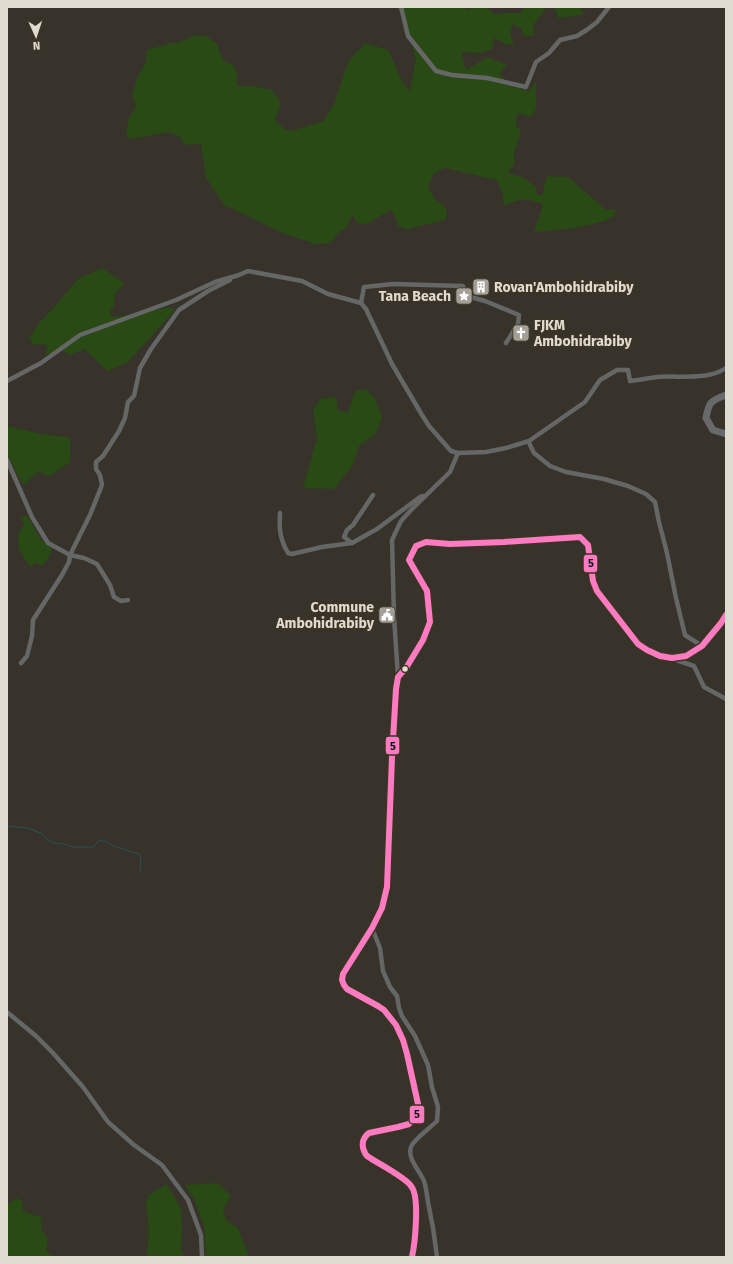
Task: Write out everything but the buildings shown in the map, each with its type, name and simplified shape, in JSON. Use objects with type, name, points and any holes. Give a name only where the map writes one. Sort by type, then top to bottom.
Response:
[{"type":"main road","points":[[726,395],[715,399],[709,405],[706,418],[713,430],[726,434]]},
{"type":"main road","points":[[412,1257],[414,1248],[416,1201],[412,1187],[405,1180],[367,1156],[363,1147],[364,1139],[369,1133],[405,1126],[412,1122],[417,1115],[418,1104],[407,1054],[399,1031],[389,1016],[378,1006],[347,990],[342,980],[345,969],[372,928],[382,908],[387,887],[392,757],[398,677],[406,668],[423,640],[430,622],[427,591],[409,560],[416,546],[426,542],[450,544],[580,537],[588,545],[593,580],[597,592],[638,644],[660,656],[672,658],[686,656],[702,646],[726,615]]},
{"type":"street","points":[[401,7],[408,36],[436,70],[452,75],[487,78],[526,87],[536,62],[549,53],[560,40],[577,36],[588,29],[597,22],[609,7]]},
{"type":"street","points":[[21,663],[27,656],[32,636],[33,620],[62,575],[69,562],[70,555],[90,515],[102,485],[100,475],[96,469],[96,462],[103,456],[119,431],[125,418],[128,402],[134,396],[140,368],[150,349],[179,310],[208,291],[248,271],[302,281],[328,294],[361,303],[366,309],[392,364],[429,426],[451,451],[458,453],[486,452],[529,441],[585,402],[600,380],[617,370],[628,370],[630,381],[659,377],[703,376],[721,372],[726,368]]},
{"type":"street","points":[[7,381],[41,364],[80,335],[176,300],[215,282],[239,275]]},
{"type":"street","points":[[361,303],[364,287],[393,284],[463,286],[468,296],[485,301],[518,315],[518,324],[506,343]]},
{"type":"street","points":[[529,441],[534,453],[550,466],[566,472],[604,479],[628,486],[646,494],[655,502],[685,635],[702,646]]},
{"type":"street","points":[[398,677],[394,617],[392,540],[401,521],[450,472],[458,453]]},
{"type":"street","points":[[7,460],[32,517],[48,543],[70,555],[84,558],[97,564],[110,585],[114,597],[120,600],[128,600]]},
{"type":"street","points":[[352,542],[344,537],[347,530],[353,525],[373,495]]},
{"type":"street","points":[[280,513],[279,530],[282,543],[288,554],[292,554],[352,542],[377,529],[420,496],[425,496]]},
{"type":"street","points":[[672,658],[694,666],[704,687],[726,699]]},
{"type":"street","points":[[372,928],[380,948],[383,971],[390,987],[397,996],[402,1016],[415,1036],[428,1065],[432,1087],[438,1107],[437,1121],[413,1142],[410,1149],[410,1154],[424,1181],[437,1257]]},
{"type":"street","points":[[7,1012],[36,1036],[52,1052],[83,1087],[108,1122],[134,1145],[162,1165],[188,1200],[201,1235],[202,1257]]},
{"type":"green space","points":[[401,7],[463,7],[467,10],[471,7],[487,7],[494,15],[504,13],[520,13],[524,9],[521,7],[546,8],[534,24],[533,36],[524,36],[521,29],[513,24],[510,34],[514,45],[506,44],[494,38],[492,49],[480,53],[461,52],[466,70],[487,57],[507,65],[499,73],[512,87],[529,91],[536,81],[536,109],[531,117],[517,113],[516,125],[521,132],[514,153],[514,166],[509,169],[508,174],[517,175],[527,180],[536,187],[536,194],[542,196],[547,176],[568,177],[605,209],[617,210],[614,216],[599,223],[534,232],[543,205],[524,200],[515,201],[504,205],[502,191],[496,180],[445,168],[434,173],[428,187],[434,198],[447,209],[445,220],[407,229],[398,226],[392,209],[367,224],[357,223],[352,214],[347,227],[337,234],[330,243],[316,244],[285,234],[224,205],[206,178],[201,144],[186,145],[179,136],[168,132],[129,139],[126,134],[129,117],[137,106],[132,95],[137,79],[146,62],[147,50],[180,42],[196,35],[208,37],[217,44],[222,59],[234,66],[237,74],[237,86],[253,86],[272,90],[281,103],[275,120],[287,131],[323,121],[334,104],[348,62],[365,43],[388,50],[403,83],[410,91],[416,59]]},
{"type":"green space","points":[[555,7],[580,7],[584,15],[558,18]]},
{"type":"green space","points":[[102,268],[124,283],[114,295],[115,306],[109,311],[112,317],[171,307],[174,311],[128,362],[108,371],[84,349],[70,355],[62,350],[45,355],[48,348],[45,344],[35,345],[29,339],[39,323],[78,279]]},
{"type":"green space","points":[[366,389],[375,398],[382,417],[376,434],[359,446],[353,465],[334,489],[303,488],[317,438],[313,411],[320,399],[336,397],[338,410],[348,413],[355,391]]},
{"type":"green space","points":[[7,426],[37,433],[70,438],[70,462],[49,476],[38,472],[23,485],[7,454]]},
{"type":"green space","points":[[27,516],[41,540],[52,549],[48,559],[41,566],[35,563],[30,567],[19,549],[18,534],[24,525],[20,517]]},
{"type":"green space","points":[[218,1183],[231,1196],[223,1211],[226,1220],[238,1228],[249,1257],[206,1257],[204,1226],[195,1201],[185,1185]]},
{"type":"green space","points":[[166,1184],[181,1208],[181,1248],[184,1257],[146,1257],[149,1234],[146,1203],[148,1196]]},
{"type":"green space","points":[[16,1198],[22,1201],[23,1211],[42,1218],[41,1229],[48,1239],[46,1251],[56,1257],[9,1257],[7,1255],[7,1204]]},
{"type":"waterway","points":[[7,826],[28,828],[43,834],[47,839],[54,843],[72,847],[93,847],[100,840],[107,842],[113,846],[139,854],[141,858],[140,872]]},
{"type":"transit line","name":"5","points":[[412,1257],[416,1220],[414,1191],[408,1182],[403,1178],[367,1156],[363,1147],[364,1138],[369,1133],[409,1124],[417,1115],[418,1104],[407,1054],[403,1040],[396,1025],[384,1010],[347,989],[342,980],[343,974],[372,928],[382,908],[387,887],[392,757],[398,677],[406,668],[423,640],[430,622],[427,591],[409,560],[416,546],[426,542],[450,544],[580,537],[588,545],[593,581],[597,591],[638,644],[647,650],[660,656],[672,658],[686,656],[702,646],[726,615]]},
{"type":"place","name":"Rovan'Ambohidrabiby","points":[[481,287]]},
{"type":"place","name":"Tana Beach","points":[[464,296]]},
{"type":"place","name":"FJKM Ambohidrabiby","points":[[521,333]]},
{"type":"place","name":"Commune Ambohidrabiby","points":[[387,615]]}]
